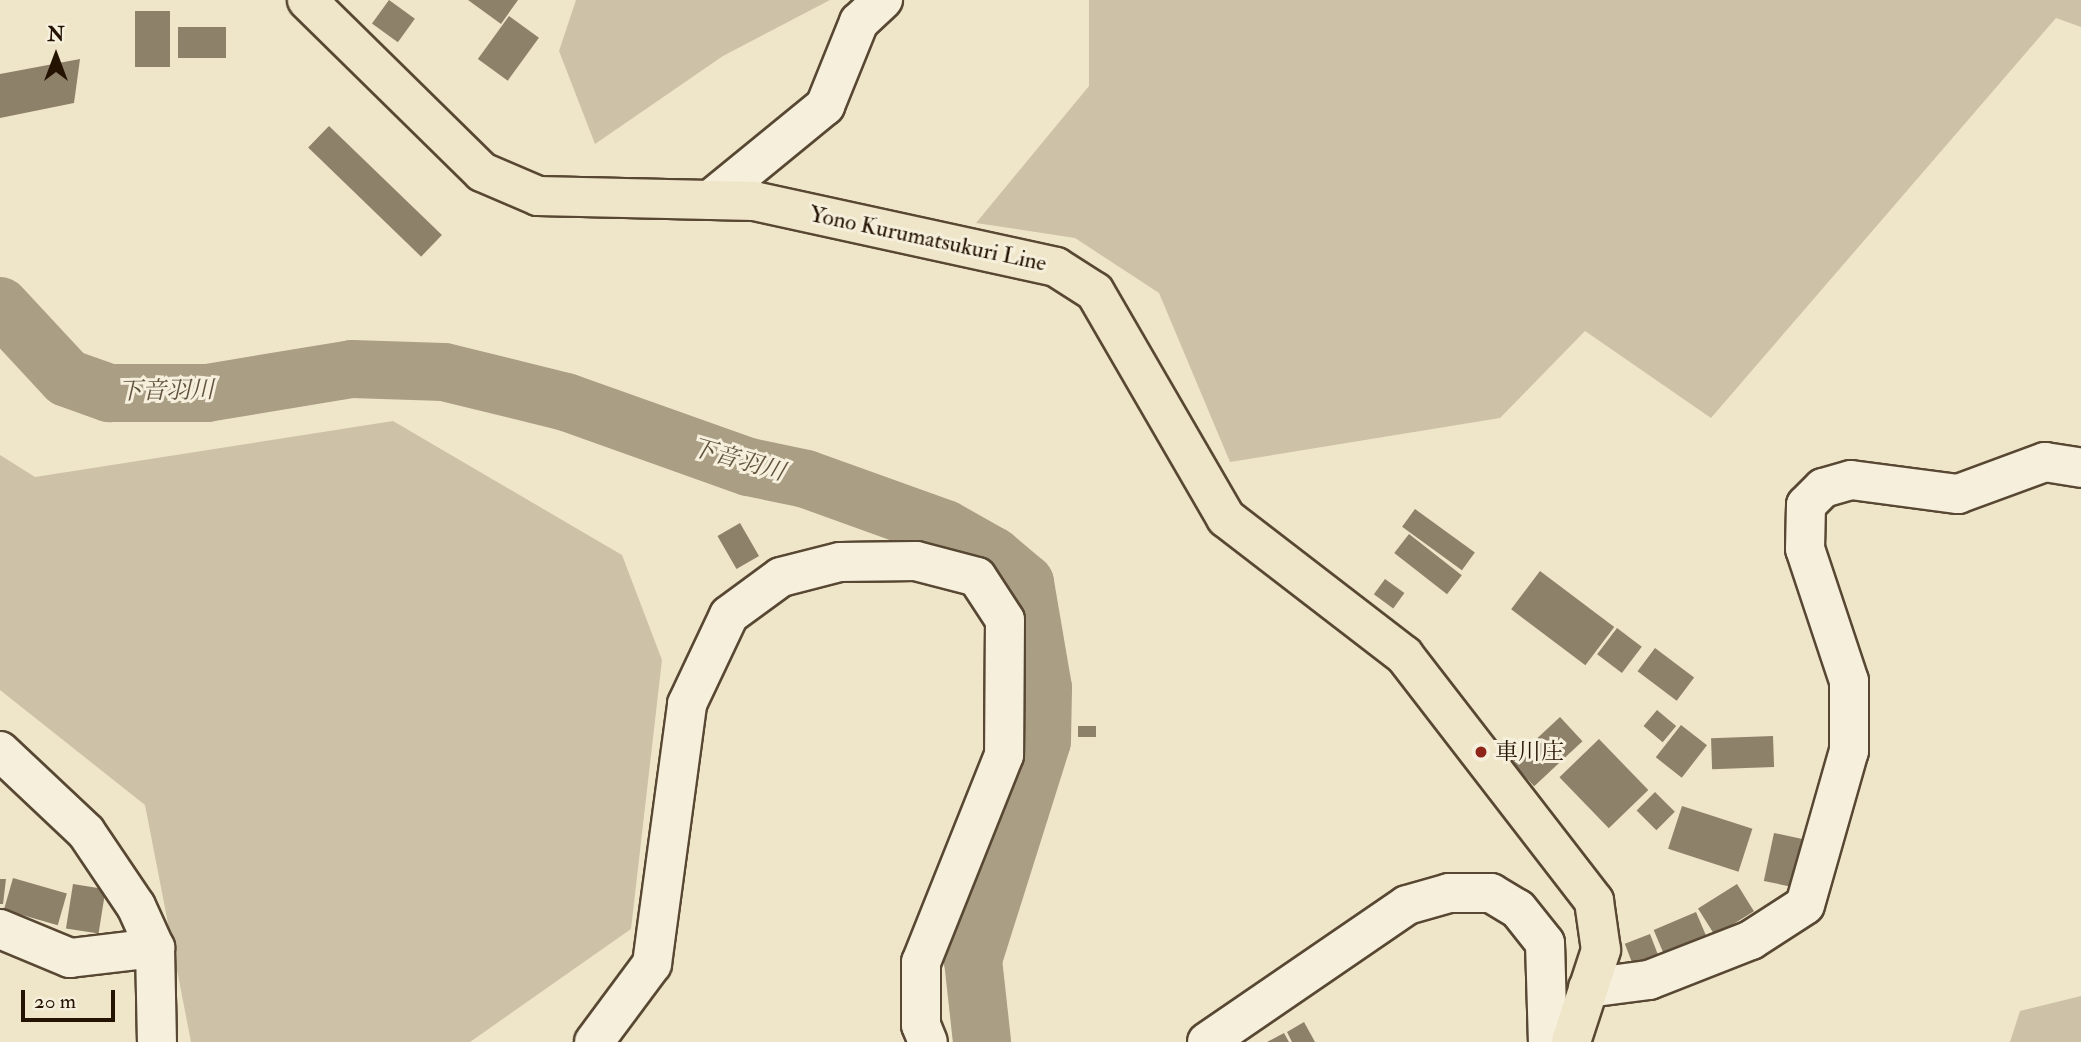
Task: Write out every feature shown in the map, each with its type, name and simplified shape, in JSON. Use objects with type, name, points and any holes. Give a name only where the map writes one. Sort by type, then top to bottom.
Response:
[{"type":"main road","name":"Yono Kurumatsukuri Line","points":[[307,0],[482,172],[538,196],[754,201],[1056,267],[1095,292],[1226,518],[1404,655],[1594,901],[1601,950],[1571,1042]]},
{"type":"street","points":[[710,200],[825,106],[859,22],[883,0]]},
{"type":"street","points":[[1588,988],[1649,980],[1751,940],[1805,905],[1849,751],[1849,681],[1805,549],[1806,505],[1823,488],[1851,480],[1958,494],[2045,462],[2081,467]]},
{"type":"street","points":[[594,1042],[652,964],[687,704],[729,615],[781,577],[840,562],[903,561],[977,577],[1005,620],[1004,755],[921,962],[921,1024],[928,1042]]},
{"type":"street","points":[[0,751],[86,832],[136,906],[155,948],[157,1042]]},
{"type":"street","points":[[1207,1042],[1407,905],[1449,893],[1491,893],[1518,909],[1545,943],[1548,1042]]},
{"type":"street","points":[[0,929],[70,958],[155,948]]},
{"type":"shaded area","points":[[576,0],[830,0],[723,56],[595,144],[559,51]]},
{"type":"shaded area","points":[[1089,0],[2081,0],[2081,27],[2056,18],[1711,418],[1585,331],[1500,418],[1230,462],[1159,293],[1075,238],[976,223],[1089,86]]},
{"type":"shaded area","points":[[393,421],[622,555],[662,660],[631,929],[470,1042],[191,1042],[145,805],[0,690],[0,455],[35,477]]},
{"type":"shaded area","points":[[2081,996],[2081,1042],[2010,1042],[2020,1011]]},
{"type":"building","points":[[389,0],[415,19],[398,42],[372,23]]},
{"type":"building","points":[[468,0],[518,0],[501,24]]},
{"type":"building","points":[[135,11],[170,11],[170,67],[135,67]]},
{"type":"building","points":[[509,16],[539,38],[508,81],[478,59]]},
{"type":"building","points":[[178,27],[226,27],[226,58],[178,58]]},
{"type":"building","points":[[80,59],[74,103],[0,118],[0,74]]},
{"type":"building","points":[[329,126],[442,235],[421,257],[308,148]]},
{"type":"building","points":[[1415,509],[1475,552],[1462,570],[1402,527]]},
{"type":"building","points":[[740,523],[759,556],[736,569],[717,536]]},
{"type":"building","points":[[1409,534],[1462,575],[1447,594],[1394,553]]},
{"type":"building","points":[[1540,571],[1614,627],[1585,665],[1511,609]]},
{"type":"building","points":[[1385,579],[1404,593],[1393,608],[1374,594]]},
{"type":"building","points":[[1617,628],[1642,647],[1622,673],[1597,654]]},
{"type":"building","points":[[1655,648],[1694,677],[1677,701],[1638,671]]},
{"type":"building","points":[[1657,710],[1676,726],[1663,742],[1644,726]]},
{"type":"building","points":[[1560,717],[1583,741],[1534,786],[1512,762]]},
{"type":"building","points":[[1681,725],[1707,745],[1682,778],[1656,757]]},
{"type":"building","points":[[1078,726],[1096,726],[1096,737],[1078,737]]},
{"type":"building","points":[[1773,736],[1774,767],[1712,769],[1711,738]]},
{"type":"building","points":[[1599,739],[1648,790],[1609,828],[1559,777]]},
{"type":"building","points":[[1655,792],[1675,812],[1656,830],[1637,810]]},
{"type":"building","points":[[1682,806],[1752,829],[1738,872],[1668,849]]},
{"type":"building","points":[[1774,833],[1808,840],[1798,888],[1764,881]]},
{"type":"building","points":[[13,878],[67,893],[58,925],[4,910]]},
{"type":"building","points":[[0,879],[6,879],[3,904],[0,904]]},
{"type":"building","points":[[73,884],[106,889],[99,934],[66,928]]},
{"type":"building","points":[[1737,884],[1754,911],[1715,936],[1698,908]]},
{"type":"building","points":[[1696,912],[1709,943],[1667,961],[1654,930]]},
{"type":"building","points":[[1650,934],[1661,962],[1636,972],[1625,944]]},
{"type":"building","points":[[1304,1022],[1315,1042],[1292,1042],[1287,1032]]},
{"type":"building","points":[[1284,1033],[1289,1042],[1267,1042]]},
{"type":"waterway","name":"下音羽川","points":[[0,306],[67,378],[109,393],[207,393],[352,369],[444,372],[566,402],[749,467],[806,479],[945,529],[993,556],[1025,583],[1043,688],[1042,741],[973,960],[982,1042]]},
{"type":"place","name":"車川庄","points":[[1481,752]]}]
